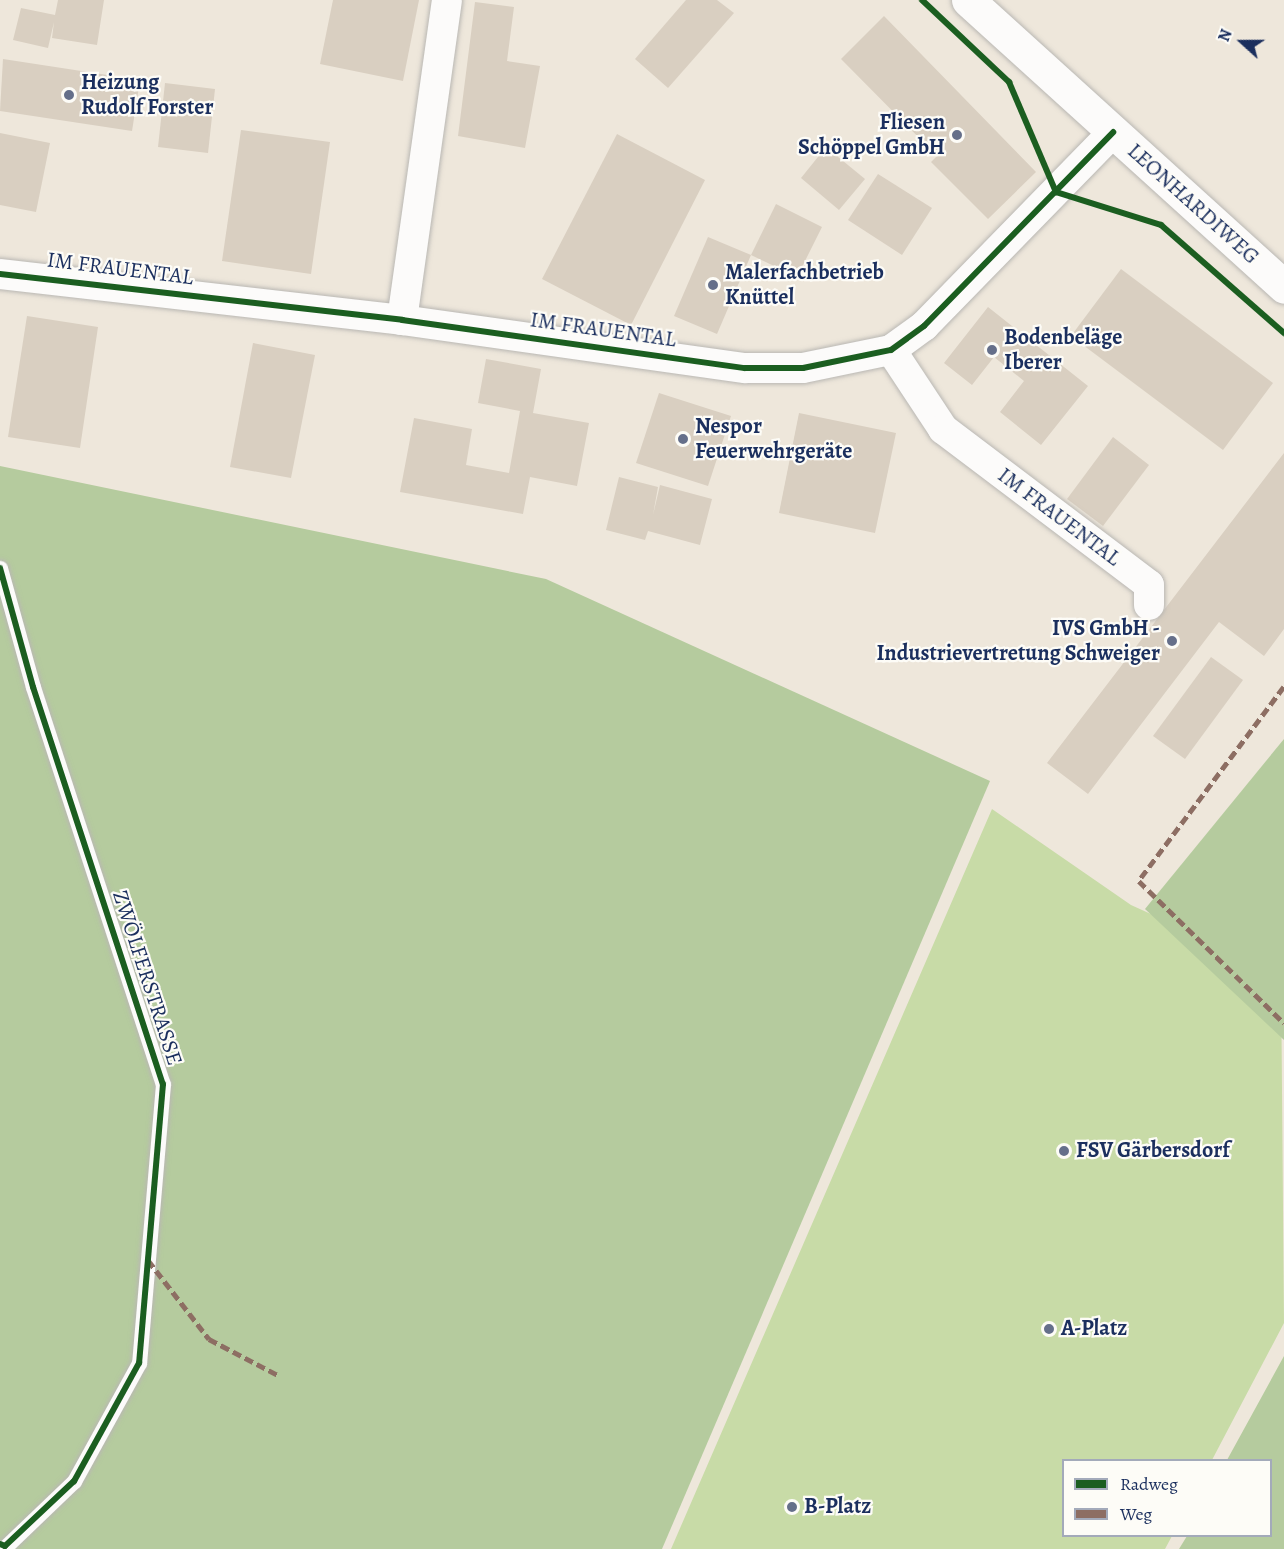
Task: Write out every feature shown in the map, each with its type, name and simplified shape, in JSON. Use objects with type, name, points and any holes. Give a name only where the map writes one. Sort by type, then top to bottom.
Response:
[{"type":"street","points":[[402,320],[447,0]]},
{"type":"street","name":"LEONHARDIWEG","points":[[968,0],[1284,287]]},
{"type":"street","name":"IM FRAUENTAL","points":[[0,274],[402,320],[745,368],[803,368],[891,350],[969,284],[1113,132]]},
{"type":"street","name":"IM FRAUENTAL","points":[[891,350],[943,429],[1149,585],[1149,605]]},
{"type":"lane","name":"ZWÖLFERSTRASSE","points":[[0,568],[163,1084],[139,1363],[74,1481],[4,1547]]},
{"type":"green space","points":[[0,466],[546,579],[990,781],[662,1549],[0,1549]]},
{"type":"green space","points":[[1284,739],[1284,1040],[1145,909]]},
{"type":"green space","name":"FSV Gärbersdorf","points":[[992,809],[1131,905],[1281,973],[1284,1323],[1213,1459],[1062,1459],[1062,1537],[1171,1537],[1165,1549],[671,1549]]},
{"type":"green space","points":[[1284,1356],[1284,1549],[1179,1549],[1186,1537],[1272,1537],[1272,1459],[1228,1459]]},
{"type":"building","points":[[58,0],[104,0],[97,45],[52,38],[54,22],[48,48],[13,40],[21,8],[55,15]]},
{"type":"building","points":[[333,0],[419,0],[403,81],[320,64]]},
{"type":"building","points":[[686,0],[717,0],[734,13],[668,88],[635,59]]},
{"type":"building","points":[[475,2],[514,7],[507,61],[540,66],[525,148],[458,136]]},
{"type":"building","name":"Fliesen Schöppel GmbH","points":[[884,16],[1036,172],[988,219],[931,162],[937,156],[841,59]]},
{"type":"building","name":"Heizung Rudolf Forster","points":[[3,59],[140,80],[132,131],[0,111]]},
{"type":"building","points":[[165,83],[215,89],[208,153],[158,147]]},
{"type":"building","points":[[241,130],[330,142],[311,274],[222,261]]},
{"type":"building","points":[[0,133],[50,143],[36,212],[0,205]]},
{"type":"building","points":[[617,134],[705,180],[631,325],[542,279]]},
{"type":"building","points":[[826,147],[865,179],[839,210],[801,178]]},
{"type":"building","points":[[878,174],[932,208],[902,255],[848,220]]},
{"type":"building","points":[[776,204],[822,227],[797,277],[751,255]]},
{"type":"building","name":"Malerfachbetrieb Knüttel","points":[[708,237],[751,255],[717,334],[674,316]]},
{"type":"building","points":[[1121,269],[1273,383],[1223,450],[1071,336]]},
{"type":"building","points":[[988,307],[1088,386],[1041,445],[1000,412],[1024,381],[994,357],[972,385],[944,363]]},
{"type":"building","points":[[27,316],[98,327],[80,448],[8,437]]},
{"type":"building","points":[[253,343],[315,355],[291,478],[230,467]]},
{"type":"building","points":[[486,359],[541,369],[533,413],[589,423],[577,486],[530,477],[523,514],[400,492],[414,418],[472,429],[466,465],[509,473],[520,411],[478,403]]},
{"type":"building","name":"Nespor Feuerwehrgeräte","points":[[659,393],[731,416],[708,486],[636,463]]},
{"type":"building","points":[[799,413],[896,433],[875,533],[779,513]]},
{"type":"building","points":[[1113,437],[1149,465],[1103,526],[1067,499]]},
{"type":"building","points":[[1284,453],[1284,629],[1264,656],[1219,622],[1088,794],[1047,763]]},
{"type":"building","points":[[619,477],[658,487],[653,515],[660,485],[712,499],[700,545],[648,531],[645,540],[606,530]]},
{"type":"building","points":[[1211,657],[1243,680],[1185,759],[1153,736]]},
{"type":"marked path","points":[[1284,687],[1139,881],[1284,1023]]},
{"type":"marked path","points":[[148,1260],[209,1339],[278,1375]]},
{"type":"cycle path","points":[[922,0],[1009,82],[1056,192],[1161,225],[1284,333]]},
{"type":"cycle path","points":[[0,274],[402,320],[745,368],[803,368],[891,350],[924,326],[1113,132]]},
{"type":"cycle path","points":[[0,568],[33,687],[163,1084],[139,1363],[74,1481],[5,1546],[0,1544]]},
{"type":"place","name":"Heizung Rudolf Forster","points":[[69,95]]},
{"type":"place","name":"Fliesen Schöppel GmbH","points":[[957,135]]},
{"type":"place","name":"Malerfachbetrieb Knüttel","points":[[713,285]]},
{"type":"place","name":"Bodenbeläge Iberer","points":[[992,350]]},
{"type":"place","name":"Nespor Feuerwehrgeräte","points":[[683,439]]},
{"type":"place","name":"IVS GmbH - Industrievertretung Schweiger","points":[[1172,641]]},
{"type":"place","name":"FSV Gärbersdorf","points":[[1064,1151]]},
{"type":"place","name":"A-Platz","points":[[1049,1329]]},
{"type":"place","name":"B-Platz","points":[[792,1507]]}]
